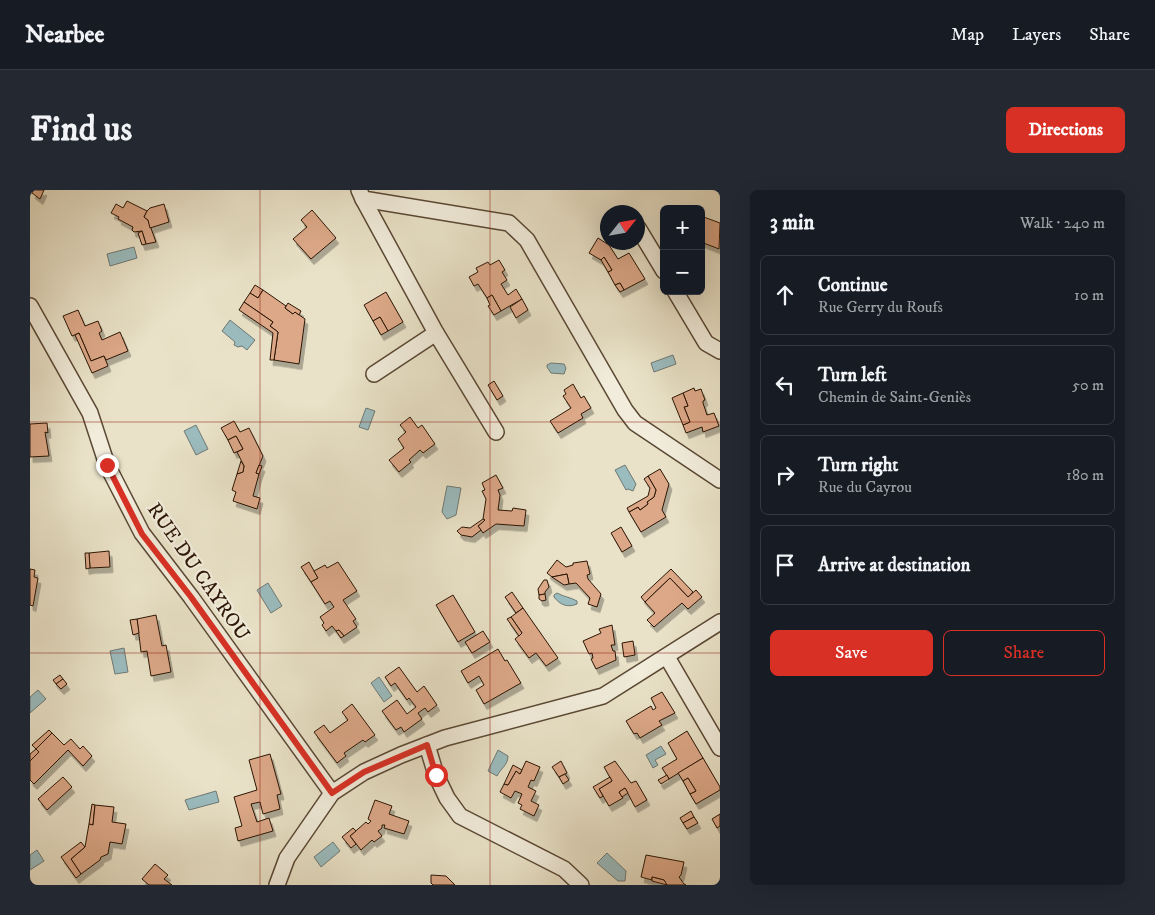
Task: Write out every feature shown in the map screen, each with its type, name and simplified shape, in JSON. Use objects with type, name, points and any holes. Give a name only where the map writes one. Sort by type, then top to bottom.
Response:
[{"type":"street","points":[[361,194],[436,333],[496,432]]},
{"type":"street","points":[[361,194],[508,223],[527,240],[624,410],[635,423],[720,480]]},
{"type":"street","points":[[645,240],[660,265]]},
{"type":"street","points":[[677,295],[706,343],[720,351]]},
{"type":"street","name":"RUE DU CAYROU","points":[[30,306],[90,413],[107,465],[142,534],[191,597],[332,793]]},
{"type":"street","points":[[374,374],[436,333]]},
{"type":"street","points":[[277,885],[287,858],[332,793],[364,772],[453,736],[603,696],[720,622]]},
{"type":"street","points":[[667,657],[720,748]]},
{"type":"street","points":[[427,745],[436,775],[446,798],[460,816],[564,869],[581,885]]},
{"type":"water","points":[[134,247],[137,258],[110,266],[107,254]]},
{"type":"water","points":[[230,320],[255,340],[247,350],[242,346],[234,345],[235,342],[222,331]]},
{"type":"water","points":[[673,355],[676,364],[654,372],[651,363]]},
{"type":"water","points":[[551,363],[564,364],[566,368],[564,374],[551,373],[547,365]]},
{"type":"water","points":[[366,408],[375,411],[368,430],[359,427]]},
{"type":"water","points":[[196,425],[208,449],[196,455],[184,431]]},
{"type":"water","points":[[625,465],[636,484],[633,491],[626,490],[615,470]]},
{"type":"water","points":[[447,486],[461,488],[456,515],[447,519],[442,512]]},
{"type":"water","points":[[268,583],[282,606],[271,613],[257,590]]},
{"type":"water","points":[[557,593],[577,601],[577,604],[567,606],[562,604],[554,597]]},
{"type":"water","points":[[124,648],[128,672],[115,674],[110,651]]},
{"type":"water","points":[[379,677],[392,696],[384,702],[371,683]]},
{"type":"water","points":[[38,690],[46,699],[30,713],[30,697]]},
{"type":"water","points":[[661,746],[666,754],[655,760],[658,765],[653,768],[646,755]]},
{"type":"water","points":[[498,750],[508,756],[508,759],[497,776],[488,771]]},
{"type":"water","points":[[216,791],[219,802],[189,810],[185,800]]},
{"type":"water","points":[[333,842],[340,851],[321,867],[314,857]]},
{"type":"water","points":[[37,850],[44,861],[30,870],[30,855]]},
{"type":"water","points":[[607,853],[626,871],[625,881],[618,881],[597,863]]},
{"type":"building","points":[[34,190],[44,190],[40,199],[32,193]]},
{"type":"building","points":[[127,201],[147,211],[144,217],[148,220],[156,242],[146,244],[142,231],[134,232],[132,230],[133,227],[111,213],[116,204],[123,208]]},
{"type":"building","points":[[164,204],[169,222],[150,228],[148,220],[144,217],[147,211],[150,208]]},
{"type":"building","points":[[312,210],[336,238],[311,259],[293,239],[307,227],[301,220]]},
{"type":"building","points":[[705,217],[720,223],[719,249],[705,244]]},
{"type":"building","points":[[142,231],[146,244],[142,245],[138,233]]},
{"type":"building","points":[[598,238],[600,239],[600,250],[612,250],[618,259],[629,253],[645,279],[624,290],[620,283],[615,285],[608,272],[612,270],[604,257],[601,260],[589,253]]},
{"type":"building","points":[[604,257],[612,270],[608,272],[601,260]]},
{"type":"building","points":[[499,260],[505,270],[502,272],[507,280],[501,284],[508,295],[516,289],[522,299],[501,311],[492,295],[487,298],[478,284],[474,286],[469,277],[478,272],[476,268],[488,262],[490,265]]},
{"type":"building","points":[[620,283],[624,290],[620,292],[615,285]]},
{"type":"building","points":[[255,285],[263,290],[258,298],[250,293]]},
{"type":"building","points":[[263,290],[286,306],[285,308],[293,314],[295,312],[305,319],[299,364],[274,360],[278,332],[270,326],[273,322],[244,302],[250,293],[258,298]]},
{"type":"building","points":[[386,292],[403,322],[388,331],[380,317],[373,321],[364,305]]},
{"type":"building","points":[[492,295],[501,311],[494,315],[488,306],[490,305],[487,298]]},
{"type":"building","points":[[522,299],[528,310],[516,318],[510,307]]},
{"type":"building","points":[[244,302],[273,322],[270,326],[278,332],[274,360],[270,360],[273,333],[239,310]]},
{"type":"building","points":[[288,303],[301,311],[299,315],[295,312],[293,314],[285,308]]},
{"type":"building","points":[[78,310],[85,326],[98,321],[102,331],[99,333],[102,340],[120,332],[128,351],[106,360],[104,356],[91,361],[79,333],[72,336],[63,316]]},
{"type":"building","points":[[380,317],[388,331],[381,335],[373,321]]},
{"type":"building","points":[[79,333],[91,361],[104,356],[108,366],[92,373],[75,335]]},
{"type":"building","points":[[494,381],[503,396],[497,400],[488,385]]},
{"type":"building","points":[[573,384],[581,398],[584,396],[591,408],[581,414],[583,418],[558,433],[550,421],[571,408],[563,396],[566,394],[564,390]]},
{"type":"building","points":[[694,388],[695,391],[701,389],[707,415],[714,413],[719,426],[703,432],[702,427],[686,433],[683,425],[690,422],[684,407],[688,406],[683,393]]},
{"type":"building","points":[[683,393],[688,406],[684,407],[690,422],[683,425],[672,398]]},
{"type":"building","points":[[410,417],[418,428],[422,425],[435,444],[423,453],[420,450],[409,460],[411,462],[399,472],[389,460],[404,448],[398,439],[406,432],[400,425]]},
{"type":"building","points":[[234,421],[240,432],[249,428],[263,456],[256,473],[259,474],[253,496],[260,498],[257,509],[233,501],[236,492],[232,490],[237,474],[243,472],[244,466],[237,452],[243,449],[236,436],[228,440],[221,428]]},
{"type":"building","points":[[47,423],[48,433],[45,432],[49,456],[30,457],[30,424]]},
{"type":"building","points":[[236,436],[243,449],[234,453],[228,440]]},
{"type":"building","points":[[241,461],[244,466],[243,472],[237,474]]},
{"type":"building","points":[[259,465],[262,466],[259,474],[256,473]]},
{"type":"building","points":[[660,469],[669,484],[662,510],[666,517],[641,532],[629,512],[638,507],[640,510],[654,497],[656,490],[648,476]]},
{"type":"building","points":[[496,475],[503,488],[498,490],[500,495],[498,510],[512,511],[513,508],[526,510],[524,526],[496,524],[483,533],[478,526],[485,520],[483,519],[486,499],[482,491],[485,490],[482,483]]},
{"type":"building","points":[[648,476],[656,490],[654,497],[640,510],[638,507],[629,512],[627,508],[648,496],[650,488],[644,479]]},
{"type":"building","points":[[483,519],[485,520],[478,526],[481,530],[472,537],[461,535],[457,531],[462,527],[470,528]]},
{"type":"building","points":[[621,527],[632,546],[622,552],[611,533]]},
{"type":"building","points":[[109,551],[110,567],[90,568],[89,553]]},
{"type":"building","points":[[85,553],[89,553],[90,568],[86,569]]},
{"type":"building","points":[[557,560],[566,567],[573,565],[573,563],[587,561],[590,574],[587,575],[588,579],[601,594],[597,607],[588,604],[590,598],[576,583],[569,584],[567,574],[552,577],[547,573]]},
{"type":"building","points":[[309,562],[318,578],[311,582],[301,567]]},
{"type":"building","points":[[338,562],[357,591],[343,600],[356,619],[353,621],[357,627],[344,636],[332,626],[326,631],[322,625],[324,623],[320,617],[334,607],[330,601],[325,604],[311,582],[318,578],[314,571],[325,565],[327,568]]},
{"type":"building","points":[[30,569],[35,570],[34,577],[38,578],[33,606],[30,605]]},
{"type":"building","points":[[671,569],[693,592],[688,597],[670,578],[645,602],[641,597]]},
{"type":"building","points":[[567,574],[569,584],[564,585],[552,577]]},
{"type":"building","points":[[670,578],[688,597],[696,590],[702,597],[688,609],[682,603],[654,627],[647,620],[655,613],[645,602]]},
{"type":"building","points":[[544,580],[547,580],[549,587],[545,594],[539,595],[538,589]]},
{"type":"building","points":[[512,592],[523,608],[516,613],[505,597]]},
{"type":"building","points":[[545,594],[546,600],[542,601],[539,599],[539,595]]},
{"type":"building","points":[[453,595],[475,632],[458,642],[436,605]]},
{"type":"building","points":[[523,608],[558,658],[546,666],[536,653],[529,658],[515,639],[522,633],[511,617]]},
{"type":"building","points":[[156,615],[162,646],[166,645],[171,672],[151,676],[147,651],[141,652],[137,619]]},
{"type":"building","points":[[511,617],[522,633],[519,636],[507,619]]},
{"type":"building","points":[[137,619],[139,633],[133,635],[130,620]]},
{"type":"building","points":[[612,625],[615,645],[611,645],[613,651],[615,651],[616,660],[596,669],[591,659],[593,658],[592,653],[589,654],[583,641],[601,633],[599,629]]},
{"type":"building","points":[[339,630],[344,636],[341,638],[336,631]]},
{"type":"building","points":[[483,631],[490,642],[472,653],[465,642]]},
{"type":"building","points":[[633,641],[635,655],[624,657],[622,643]]},
{"type":"building","points":[[498,649],[521,683],[484,704],[476,690],[484,685],[479,676],[468,683],[461,671]]},
{"type":"building","points":[[399,667],[417,692],[424,686],[437,705],[428,712],[425,708],[418,713],[422,719],[404,732],[401,727],[396,730],[382,711],[397,700],[407,714],[416,707],[409,698],[407,700],[395,683],[391,686],[385,677]]},
{"type":"building","points":[[60,675],[63,679],[56,684],[53,680]]},
{"type":"building","points":[[63,679],[67,684],[61,689],[56,684]]},
{"type":"building","points":[[662,692],[675,713],[659,721],[662,725],[640,738],[637,733],[634,734],[626,721],[651,706],[653,710],[656,708],[651,698]]},
{"type":"building","points":[[352,704],[375,735],[365,742],[363,740],[344,753],[346,756],[337,763],[314,732],[324,725],[330,733],[348,720],[342,712]]},
{"type":"building","points":[[49,730],[52,733],[36,749],[32,745]]},
{"type":"building","points":[[687,731],[703,758],[669,779],[662,768],[677,759],[668,743]]},
{"type":"building","points":[[52,733],[64,745],[71,739],[80,749],[83,746],[92,756],[83,766],[68,750],[34,784],[30,780],[30,761],[39,752],[36,749]]},
{"type":"building","points":[[36,749],[39,752],[30,761],[30,754]]},
{"type":"building","points":[[270,754],[281,794],[277,795],[280,809],[263,814],[260,802],[251,804],[257,822],[269,818],[273,831],[238,841],[235,828],[242,826],[234,797],[257,790],[249,760]]},
{"type":"building","points":[[703,758],[720,790],[696,804],[690,794],[696,791],[688,778],[683,781],[678,773]]},
{"type":"building","points":[[526,761],[540,767],[534,781],[531,780],[528,787],[536,791],[531,801],[539,805],[534,816],[520,809],[522,805],[518,803],[522,794],[515,791],[511,798],[500,792],[504,784],[508,785],[516,771],[520,774]]},
{"type":"building","points":[[561,761],[567,773],[559,777],[552,767]]},
{"type":"building","points":[[615,761],[631,783],[636,781],[647,800],[635,807],[625,788],[619,792],[623,798],[609,806],[599,789],[612,781],[604,767]]},
{"type":"building","points":[[513,765],[522,770],[520,774],[516,771],[508,785],[504,784]]},
{"type":"building","points":[[565,774],[569,780],[563,784],[559,777]]},
{"type":"building","points":[[667,775],[669,779],[661,784],[658,780]]},
{"type":"building","points":[[63,777],[72,787],[47,810],[38,799]]},
{"type":"building","points":[[610,777],[612,781],[599,789],[603,796],[600,798],[593,787]]},
{"type":"building","points":[[688,778],[696,791],[690,794],[683,781]]},
{"type":"building","points":[[625,788],[628,793],[622,797],[619,792]]},
{"type":"building","points":[[375,800],[392,806],[389,814],[409,821],[404,834],[384,828],[385,825],[382,825],[382,828],[378,831],[382,836],[374,842],[372,840],[361,850],[350,836],[366,822],[368,824],[371,821],[368,819]]},
{"type":"building","points":[[92,804],[95,805],[93,825],[89,824]]},
{"type":"building","points":[[95,805],[114,807],[112,822],[126,824],[122,844],[110,842],[108,854],[101,857],[100,860],[81,874],[71,859],[85,847],[89,824],[93,825]]},
{"type":"building","points":[[691,811],[694,817],[683,823],[680,818]]},
{"type":"building","points":[[720,814],[720,826],[717,828],[712,819]]},
{"type":"building","points":[[694,817],[698,823],[687,829],[683,823]]},
{"type":"building","points":[[353,828],[356,831],[350,836],[356,844],[351,848],[342,837]]},
{"type":"building","points":[[81,842],[85,847],[71,859],[81,874],[76,878],[61,857]]},
{"type":"building","points":[[646,855],[684,862],[679,877],[686,885],[667,885],[664,880],[652,877],[652,880],[641,877]]},
{"type":"building","points":[[155,864],[168,875],[164,879],[172,885],[149,885],[142,879]]},
{"type":"building","points":[[431,875],[446,876],[455,885],[433,885],[431,883]]},
{"type":"building","points":[[652,877],[664,880],[667,885],[652,881]]},
{"type":"route","points":[[107,465],[142,534],[191,597],[332,793],[364,772],[427,745],[436,775]]}]
